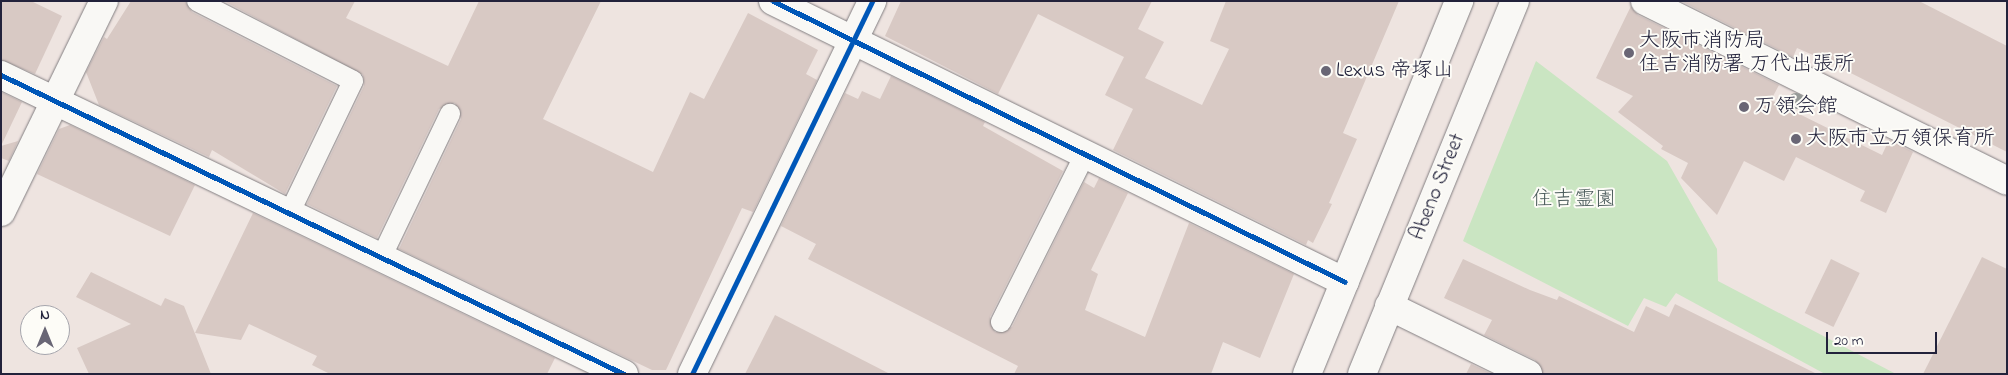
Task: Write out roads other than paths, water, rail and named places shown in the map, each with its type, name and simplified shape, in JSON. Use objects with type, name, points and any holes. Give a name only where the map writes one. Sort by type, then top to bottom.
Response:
[{"type":"street","points":[[1,212],[104,1]]},
{"type":"street","points":[[772,1],[1345,282]]},
{"type":"street","points":[[692,374],[872,1]]},
{"type":"street","points":[[1307,374],[1459,1]]},
{"type":"street","name":"Abeno Street","points":[[1362,374],[1515,1]]},
{"type":"street","points":[[1645,1],[2007,180]]},
{"type":"street","points":[[1,75],[624,374]]},
{"type":"street","points":[[1389,306],[1528,374]]},
{"type":"lane","points":[[197,1],[353,81],[289,214]]},
{"type":"lane","points":[[381,258],[450,114]]},
{"type":"lane","points":[[1001,322],[1085,154]]},
{"type":"place","name":"大阪市消防局 住吉消防署 万代出張所","points":[[1629,53]]},
{"type":"place","name":"Lexus 帝塚山","points":[[1326,71]]},
{"type":"place","name":"万領会館","points":[[1744,107]]},
{"type":"place","name":"大阪市立万領保育所","points":[[1796,139]]},
{"type":"park label","name":"住吉霊園","points":[[1574,200]]}]
